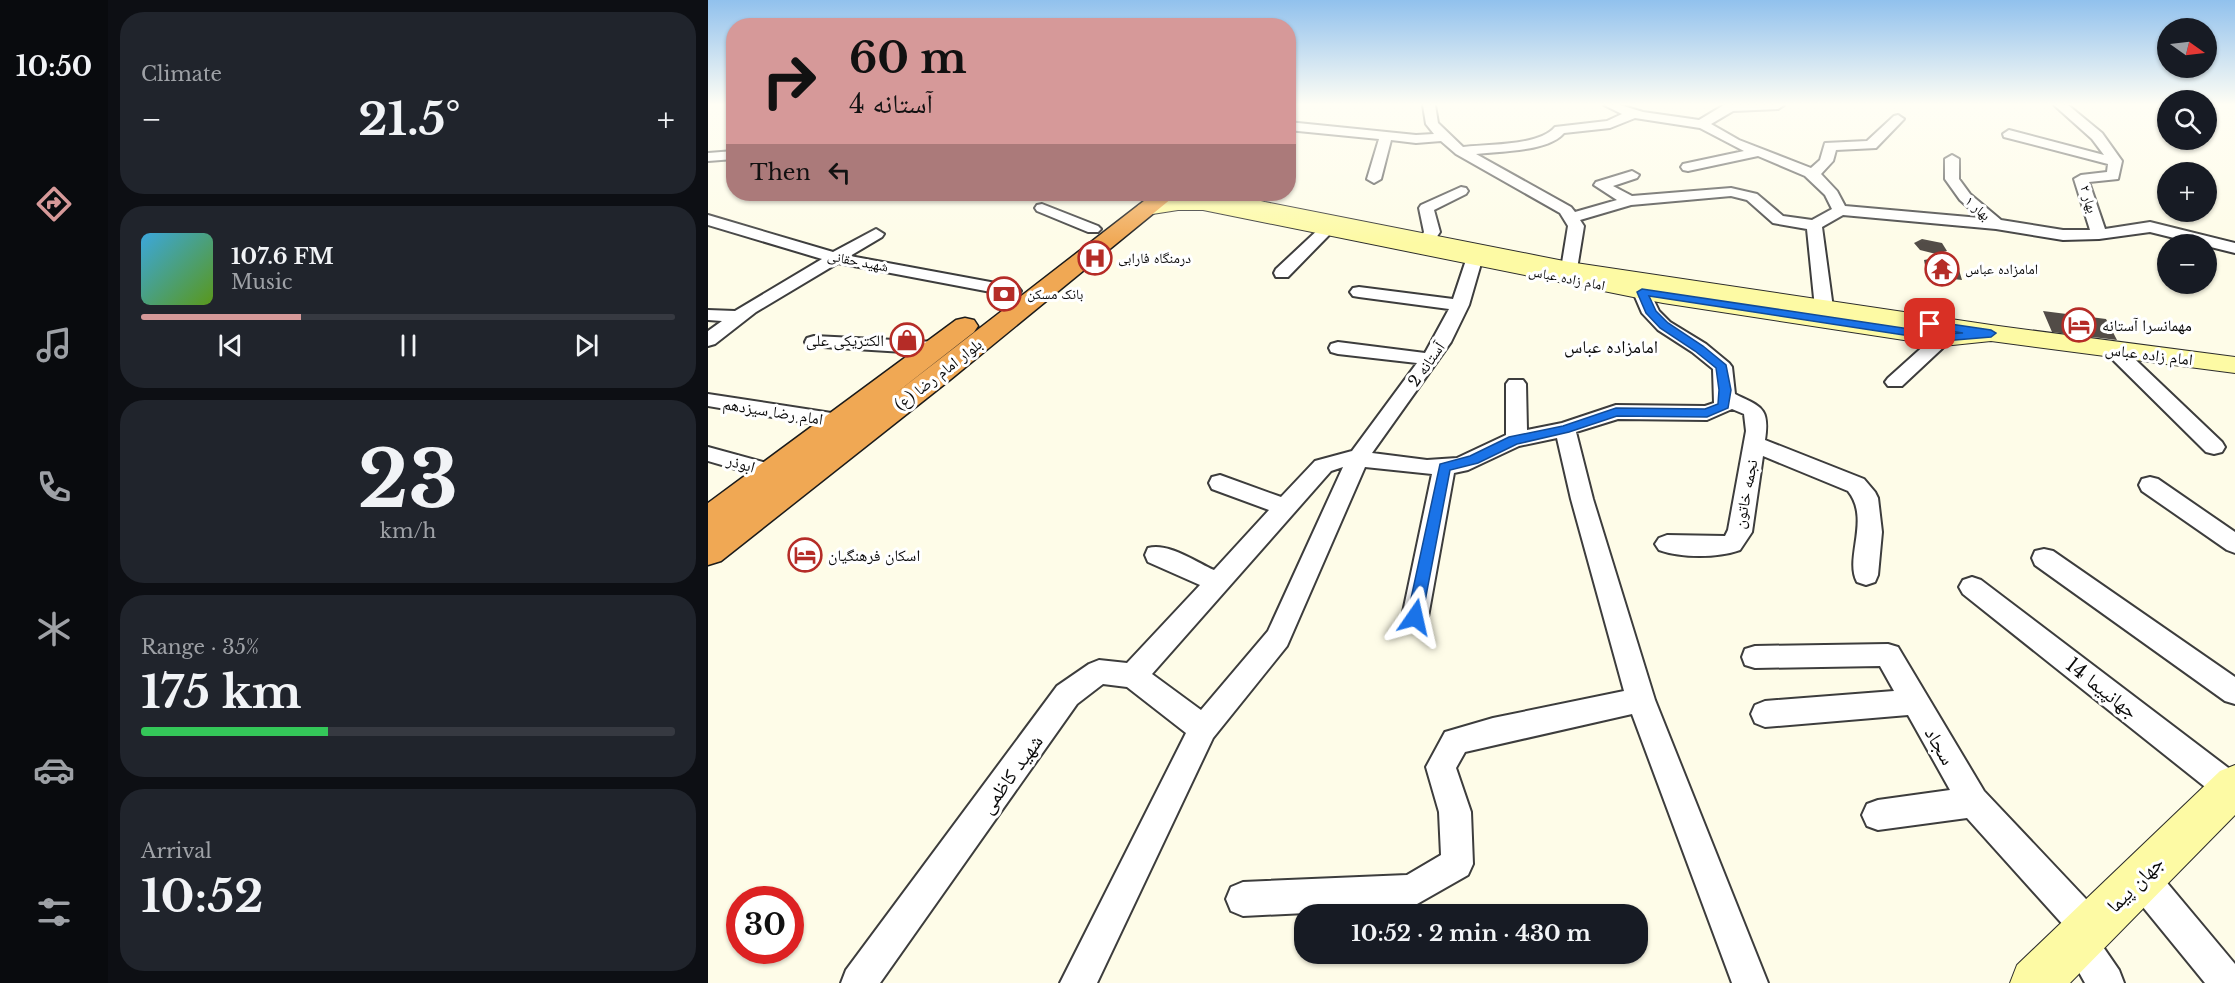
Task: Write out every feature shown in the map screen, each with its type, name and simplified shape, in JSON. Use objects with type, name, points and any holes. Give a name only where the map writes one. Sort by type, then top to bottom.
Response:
[{"type":"highway","name":"بلوار امام رضا (ع)","points":[[708,521],[1093,229],[1159,201]]},
{"type":"highway","name":"بلوار امام رضا (ع)","points":[[708,552],[1161,201]]},
{"type":"street","points":[[1374,179],[1382,151]]},
{"type":"street","points":[[1461,151],[1566,210],[1576,226],[1569,269]]},
{"type":"street","points":[[1757,151],[1784,159],[1813,174],[1834,195],[1840,210]]},
{"type":"street","points":[[1813,174],[1826,161],[1829,151]]},
{"type":"street","points":[[2069,151],[2115,160]]},
{"type":"street","points":[[2108,151],[2115,160]]},
{"type":"street","points":[[1688,167],[1760,152]]},
{"type":"street","points":[[708,157],[726,156]]},
{"type":"street","name":"بهار ۱","points":[[1952,159],[1952,179],[1965,198],[1996,224]]},
{"type":"street","name":"بهار ۲","points":[[2099,234],[2081,179],[2113,176],[2115,160]]},
{"type":"street","points":[[1630,201],[1601,185],[1632,175]]},
{"type":"street","points":[[1426,241],[1432,232],[1426,208],[1461,191]]},
{"type":"street","points":[[1571,218],[1630,201],[1731,192],[1752,197],[1778,220],[1814,225],[1840,210],[1996,224],[2063,235],[2099,234],[2150,227],[2235,248]]},
{"type":"street","name":"امام زاده عباس","points":[[1180,201],[1642,292],[1943,338],[1991,333]]},
{"type":"street","name":"امام زاده عباس","points":[[1237,201],[1569,269],[2230,368]]},
{"type":"street","points":[[1042,208],[1093,229]]},
{"type":"street","name":"شهید حقانی","points":[[708,220],[835,258],[1012,291]]},
{"type":"street","points":[[708,234],[726,225]]},
{"type":"street","points":[[1814,225],[1824,308]]},
{"type":"street","points":[[1282,273],[1327,229]]},
{"type":"street","points":[[708,340],[739,316],[876,234]]},
{"type":"street","name":"آستانه 2","points":[[1078,983],[1203,729],[1278,638],[1358,458],[1442,342],[1461,305],[1474,260]]},
{"type":"street","points":[[1359,292],[1461,305]]},
{"type":"street","points":[[1203,729],[1133,676],[1323,466],[1347,458],[1358,458],[1444,467],[1474,460],[1517,439],[1565,429],[1616,412],[1707,413],[1724,406],[1722,367],[1699,348],[1664,326],[1651,313],[1642,292]]},
{"type":"street","points":[[708,315],[739,316]]},
{"type":"street","points":[[1895,382],[1943,338]]},
{"type":"street","points":[[814,342],[936,348]]},
{"type":"street","points":[[1338,348],[1430,359]]},
{"type":"street","points":[[2113,349],[2214,447]]},
{"type":"street","points":[[1516,384],[1517,439]]},
{"type":"street","name":"نجمه خاتون","points":[[1666,544],[1710,546],[1732,544],[1740,532],[1756,431],[1754,411],[1725,397]]},
{"type":"street","name":"امام رضا سیزدهم","points":[[708,400],[838,421]]},
{"type":"street","points":[[1565,429],[1582,499],[1641,700],[1750,983]]},
{"type":"street","points":[[1754,444],[1856,485],[1867,498],[1870,532],[1866,575]]},
{"type":"street","name":"ابوذر","points":[[708,454],[773,472]]},
{"type":"street","points":[[1415,617],[1444,467]]},
{"type":"street","points":[[1220,483],[1286,508]]},
{"type":"street","points":[[2150,485],[2235,544]]},
{"type":"street","points":[[1157,555],[1218,582]]},
{"type":"street","points":[[2044,558],[2235,692]]},
{"type":"street","name":"جهانپیما 14","points":[[1972,587],[2234,788]]},
{"type":"street","name":"سجاد","points":[[1755,657],[1888,655],[1973,802],[2084,934],[2106,983]]},
{"type":"street","name":"شهید کاظمی","points":[[859,983],[1067,695],[1099,672],[1133,676]]},
{"type":"street","points":[[1243,899],[1410,891],[1457,864],[1455,812],[1441,767],[1455,741],[1492,731],[1641,700]]},
{"type":"street","points":[[1766,714],[1915,702]]},
{"type":"street","name":"جهان پیما","points":[[2035,983],[2234,788]]},
{"type":"street","points":[[1878,815],[1973,802]]},
{"type":"street","points":[[2142,878],[2228,983]]},
{"type":"building","points":[[1922,239],[1942,243],[1947,251],[1936,254],[1920,250],[1914,243]]},
{"type":"building","name":"امامزاده عباس","points":[[1944,256],[1957,263],[1962,280],[1927,276],[1924,260]]},
{"type":"building","name":"مهمانسرا آستانه","points":[[2043,311],[2106,319],[2117,340],[2052,332]]},
{"type":"place","name":"درمنگاه فارابی","points":[[1095,258]]},
{"type":"place","name":"امامزاده عباس","points":[[1942,269]]},
{"type":"place","name":"بانک مسکن","points":[[1004,294]]},
{"type":"place","name":"مهمانسرا آستانه","points":[[2079,325]]},
{"type":"place","name":"الکتریکی علی","points":[[907,340]]},
{"type":"place","name":"اسکان فرهنگیان","points":[[805,555]]},
{"type":"district","name":"امامزاده عباس","points":[[1611,347]]},
{"type":"route","points":[[1415,617],[1444,467],[1474,460],[1514,440],[1565,429],[1616,412],[1707,413],[1724,406],[1725,390],[1722,367],[1699,348],[1664,326],[1651,313],[1642,292],[1943,338],[1991,333],[1930,324]]}]
